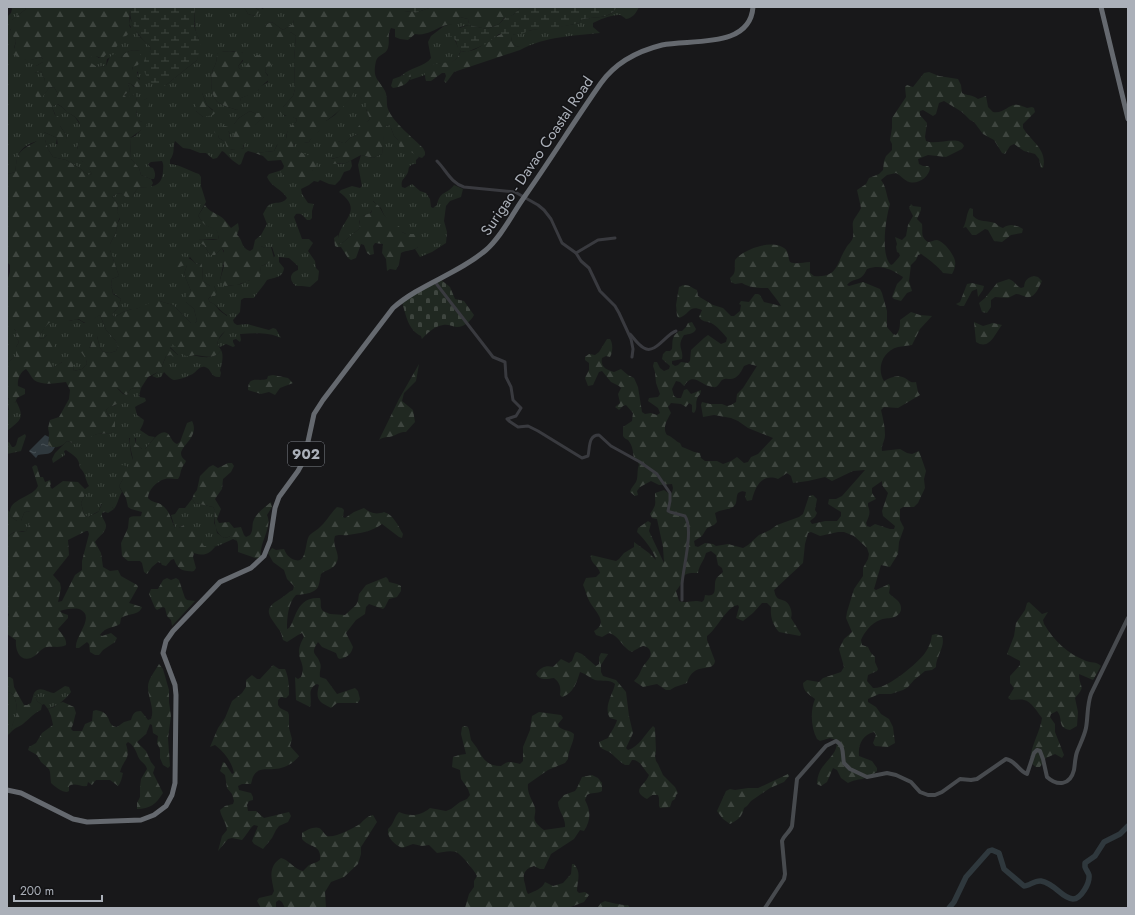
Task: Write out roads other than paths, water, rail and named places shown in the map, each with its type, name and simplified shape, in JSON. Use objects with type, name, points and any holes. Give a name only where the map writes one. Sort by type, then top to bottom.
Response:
[{"type":"highway","name":"Surigao - Davao Coastal Road","points":[[7,790],[21,793],[73,818],[87,822],[141,820],[154,815],[166,806],[172,795],[175,783],[176,695],[175,686],[164,653],[166,641],[173,631],[220,582],[251,568],[264,556],[270,542],[279,497],[302,464],[312,419],[317,408],[388,313],[401,301],[474,259],[486,250],[504,228],[596,89],[610,72],[626,60],[642,52],[663,45],[725,38],[736,34],[750,20],[753,7]]},
{"type":"highway","points":[[1101,7],[1128,119]]},
{"type":"street","points":[[437,161],[453,181],[459,186],[509,191],[524,197],[544,210],[551,219],[562,243],[576,253],[581,261],[590,270],[600,291],[617,309],[629,332],[632,343],[632,357]]},
{"type":"street","points":[[576,253],[598,240],[615,238]]},
{"type":"street","points":[[435,282],[493,357],[505,362],[506,377],[511,387],[513,400],[521,408],[516,416],[507,419],[509,421],[518,427],[530,427],[553,439],[582,458],[588,456],[592,438],[595,435],[599,435],[611,446],[650,468],[659,476],[670,493],[668,511],[685,516],[688,523],[688,540],[682,584],[682,600]]},
{"type":"street","points":[[629,332],[643,348],[648,349],[654,348],[668,335],[676,331]]},
{"type":"street","points":[[764,908],[785,876],[782,841],[792,826],[797,780],[823,748],[830,743],[836,742],[840,744],[843,748],[844,763],[850,769],[869,778],[892,774],[908,780],[922,794],[928,795],[935,795],[942,792],[960,779],[977,779],[1006,759],[1027,774],[1034,753],[1037,750],[1040,751],[1042,756],[1047,777],[1057,783],[1066,781],[1073,773],[1078,750],[1084,736],[1091,694],[1128,618]]},
{"type":"water","points":[[45,435],[49,437],[48,445],[55,447],[52,452],[38,455],[36,458],[29,451]]},
{"type":"waterway","points":[[949,908],[954,902],[966,877],[989,851],[992,850],[999,853],[1004,869],[1024,886],[1041,881],[1051,885],[1069,898],[1076,898],[1082,894],[1088,882],[1089,875],[1085,867],[1085,863],[1095,856],[1104,842],[1120,834],[1128,826]]}]
